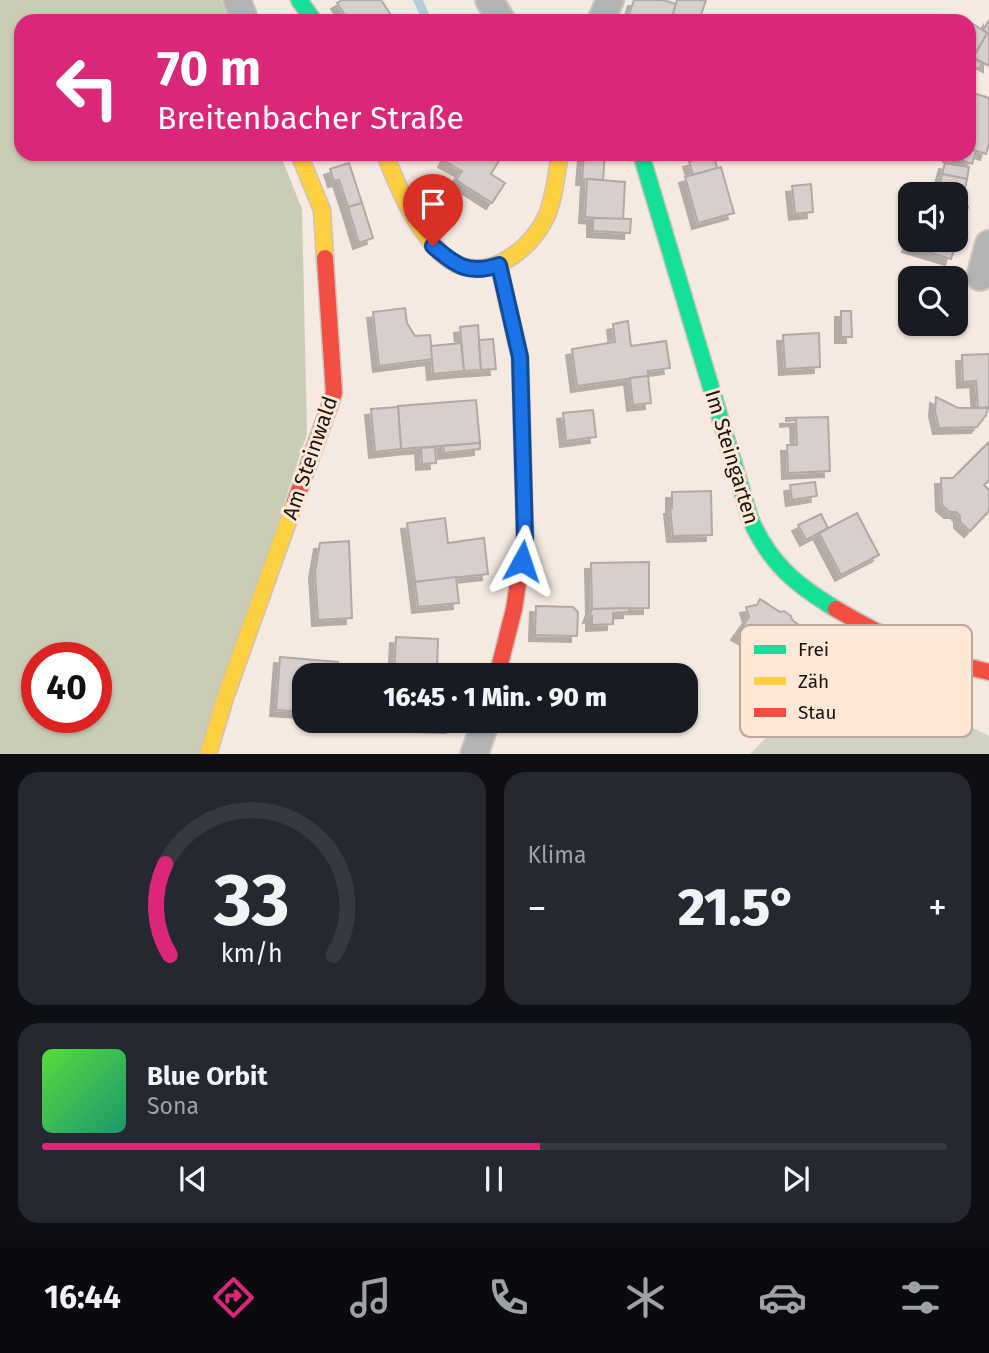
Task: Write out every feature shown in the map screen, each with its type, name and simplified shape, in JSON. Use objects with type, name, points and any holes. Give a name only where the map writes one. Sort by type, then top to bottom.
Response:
[{"type":"street","name":"Am Steinwald","points":[[208,754],[225,698],[334,393],[321,210],[302,161]]},
{"type":"street","points":[[387,161],[396,185],[433,246],[456,264],[483,271],[499,265],[537,234],[547,215],[559,161]]},
{"type":"street","name":"Im Steingarten","points":[[643,161],[743,501],[757,535],[778,565],[807,590],[867,625]]},
{"type":"street","points":[[980,277],[989,244]]},
{"type":"street","points":[[499,265],[520,357],[525,538],[514,609],[500,663]]},
{"type":"street","points":[[474,754],[481,733]]},
{"type":"green space","points":[[0,0],[221,0],[226,14],[14,14],[14,161],[283,161],[302,209],[307,434],[201,754],[0,754]]},
{"type":"green space","points":[[972,727],[989,736],[989,754],[750,754],[767,737],[972,737]]},
{"type":"building","points":[[342,0],[381,0],[390,14],[344,14],[337,3]]},
{"type":"building","points":[[634,0],[663,0],[676,4],[673,14],[629,14]]},
{"type":"building","points":[[677,0],[706,0],[701,14],[673,14]]},
{"type":"building","points":[[989,20],[989,66],[976,59],[976,52],[987,33],[983,30]]},
{"type":"building","points":[[976,26],[987,33],[976,52]]},
{"type":"building","points":[[976,60],[982,63],[979,69],[976,68]]},
{"type":"building","points":[[976,94],[989,98],[989,144],[986,154],[976,151]]},
{"type":"building","points":[[444,161],[499,161],[491,174],[505,183],[492,203],[456,180],[462,171]]},
{"type":"building","points":[[583,161],[604,161],[603,180],[582,179]]},
{"type":"building","points":[[689,161],[715,161],[717,168],[693,175]]},
{"type":"building","points":[[349,163],[362,203],[348,207],[339,180],[334,181],[330,169]]},
{"type":"building","points":[[945,163],[969,167],[967,179],[942,174]]},
{"type":"building","points":[[721,167],[734,213],[698,223],[685,177]]},
{"type":"building","points":[[942,174],[967,179],[966,182],[940,182]]},
{"type":"building","points":[[587,179],[625,182],[623,220],[585,217]]},
{"type":"building","points":[[811,184],[813,212],[795,214],[792,186]]},
{"type":"building","points":[[362,203],[373,238],[359,243],[348,207]]},
{"type":"building","points":[[593,218],[631,219],[630,233],[593,231]]},
{"type":"building","points":[[928,252],[953,252],[951,259]]},
{"type":"building","points":[[405,308],[407,323],[415,336],[430,335],[433,359],[379,366],[373,312]]},
{"type":"building","points":[[841,311],[851,311],[852,337],[841,337]]},
{"type":"building","points":[[628,321],[631,346],[666,341],[670,368],[648,371],[648,376],[577,386],[572,349],[615,342],[613,324]]},
{"type":"building","points":[[478,325],[481,370],[464,371],[460,327]]},
{"type":"building","points":[[819,333],[820,367],[785,369],[783,335]]},
{"type":"building","points":[[493,339],[496,369],[481,370],[479,340]]},
{"type":"building","points":[[461,343],[464,371],[433,374],[431,346]]},
{"type":"building","points":[[989,354],[989,407],[978,408],[976,381],[963,382],[962,355]]},
{"type":"building","points":[[648,376],[651,403],[633,405],[630,378]]},
{"type":"building","points":[[936,397],[958,408],[988,408],[977,427],[939,428],[935,411]]},
{"type":"building","points":[[476,400],[480,443],[401,449],[398,406]]},
{"type":"building","points":[[398,407],[401,449],[375,452],[371,409]]},
{"type":"building","points":[[593,410],[596,437],[566,441],[563,413]]},
{"type":"building","points":[[828,417],[830,471],[788,473],[787,445],[797,445],[796,420],[786,421],[786,418]]},
{"type":"building","points":[[989,442],[989,480],[984,485],[989,490],[989,511],[970,531],[960,522],[960,516],[956,512],[950,512],[942,505],[941,478],[953,478]]},
{"type":"building","points":[[480,443],[480,449],[444,453],[443,446]]},
{"type":"building","points":[[435,447],[436,463],[422,464],[421,448]]},
{"type":"building","points":[[815,482],[817,496],[792,500],[790,485]]},
{"type":"building","points":[[711,491],[712,535],[673,536],[670,508],[672,492]]},
{"type":"building","points":[[857,513],[879,555],[841,575],[819,533]]},
{"type":"building","points":[[821,514],[828,528],[806,540],[798,525]]},
{"type":"building","points":[[445,518],[448,543],[484,538],[488,574],[415,582],[407,523]]},
{"type":"building","points":[[349,541],[352,618],[318,620],[315,572],[320,543]]},
{"type":"building","points":[[649,562],[649,608],[592,609],[591,563]]},
{"type":"building","points":[[456,577],[459,603],[418,607],[415,582]]},
{"type":"building","points":[[760,599],[780,612],[784,611],[799,625],[743,625],[749,617],[746,607],[757,605]]},
{"type":"building","points":[[536,606],[573,607],[578,612],[577,636],[535,635]]},
{"type":"building","points":[[629,608],[629,612],[613,613],[613,624],[592,625],[592,616],[589,617],[592,609]]},
{"type":"building","points":[[396,637],[438,639],[437,663],[395,663]]},
{"type":"building","points":[[280,657],[338,662],[292,663],[292,711],[276,710]]},
{"type":"waterway","points":[[418,0],[424,14]]},
{"type":"traffic: fast","points":[[299,0],[309,14]]},
{"type":"traffic: fast","points":[[643,161],[750,518],[766,548],[785,571],[808,591],[836,609]]},
{"type":"traffic: slow","points":[[302,161],[322,210],[325,258]]},
{"type":"traffic: slow","points":[[388,161],[402,195],[424,233],[443,255],[457,264],[472,268],[502,262],[528,243],[538,231],[551,202],[559,161]]},
{"type":"traffic: slow","points":[[208,754],[225,698],[295,502]]},
{"type":"traffic: jam","points":[[295,502],[334,393],[325,258]]},
{"type":"traffic: jam","points":[[499,266],[520,357],[525,538],[514,609],[500,663]]},
{"type":"traffic: jam","points":[[836,609],[866,625]]},
{"type":"traffic: jam","points":[[972,667],[989,672]]},
{"type":"route","points":[[433,246],[456,264],[468,269],[483,271],[499,265],[520,357],[525,538],[522,561]]}]
